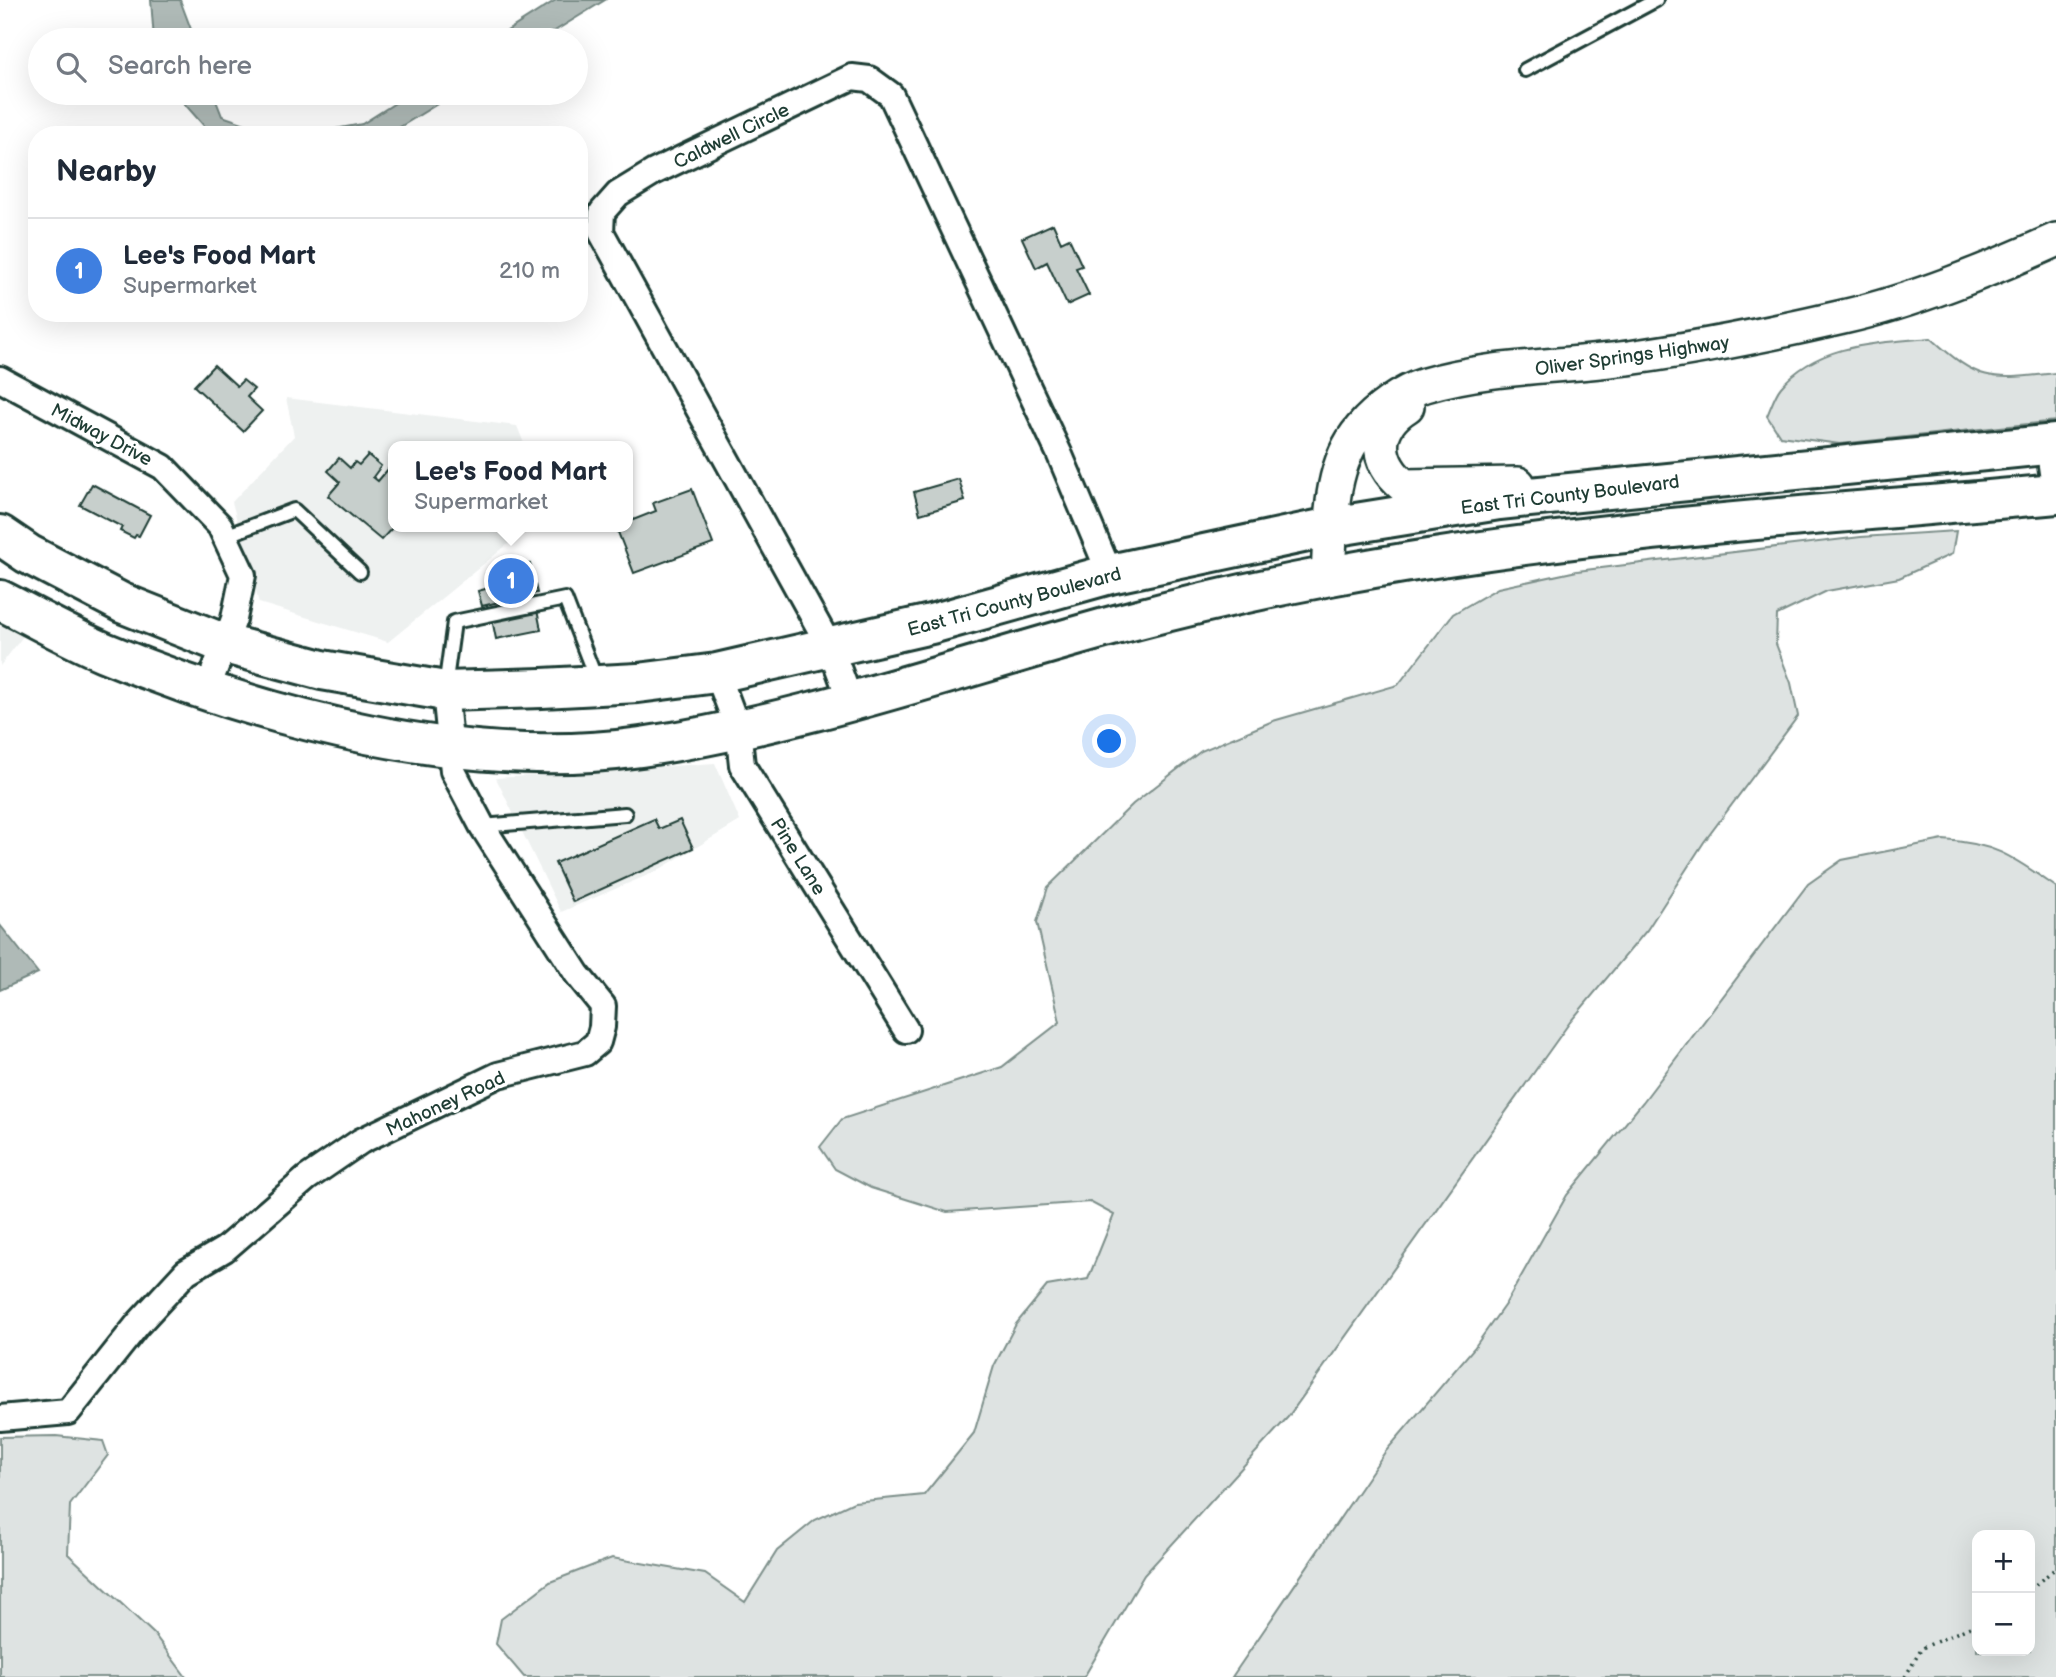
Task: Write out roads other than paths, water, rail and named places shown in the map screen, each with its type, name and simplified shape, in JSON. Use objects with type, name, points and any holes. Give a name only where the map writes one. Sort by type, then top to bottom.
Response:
[{"type":"highway","name":"East Tri County Boulevard","points":[[0,535],[28,554],[122,603],[225,644],[322,670],[445,691],[598,685],[716,673],[831,649],[1110,574],[1331,527],[1499,500],[2052,444]]},
{"type":"highway","points":[[0,600],[102,651],[256,706],[412,744],[452,748],[577,751],[625,748],[738,729],[850,703],[1127,622],[1328,576],[1581,536],[2055,496]]},
{"type":"main road","name":"Oliver Springs Highway","points":[[1328,576],[1331,527],[1343,458],[1360,430],[1390,403],[1423,385],[1497,373],[1634,357],[1737,340],[1847,316],[1950,282],[2056,240]]},
{"type":"main road","points":[[1497,373],[1417,400],[1402,409],[1381,440],[1383,460],[1389,474],[1404,486],[1667,483]]},
{"type":"street","name":"Caldwell Circle","points":[[850,703],[831,649],[601,232],[602,212],[618,194],[654,172],[852,77],[869,79],[891,95],[1059,453],[1110,574]]},
{"type":"street","name":"Midway Drive","points":[[0,379],[163,467],[220,526],[243,575],[234,620],[207,690]]},
{"type":"street","points":[[2052,444],[2055,496]]},
{"type":"street","name":"Pine Lane","points":[[716,673],[738,729],[742,765],[906,1030]]},
{"type":"street","name":"Mahoney Road","points":[[0,1418],[68,1412],[138,1324],[186,1272],[225,1249],[307,1178],[361,1141],[498,1075],[585,1054],[598,1042],[603,1006],[577,974],[482,826],[453,771],[445,691]]},
{"type":"lane","points":[[1525,70],[1656,0]]},
{"type":"lane","points":[[225,536],[294,510],[360,572]]},
{"type":"lane","points":[[445,691],[454,622],[565,598],[598,685]]},
{"type":"lane","points":[[482,826],[625,814]]},
{"type":"place","name":"Lee's Food Mart","points":[[511,581]]}]
